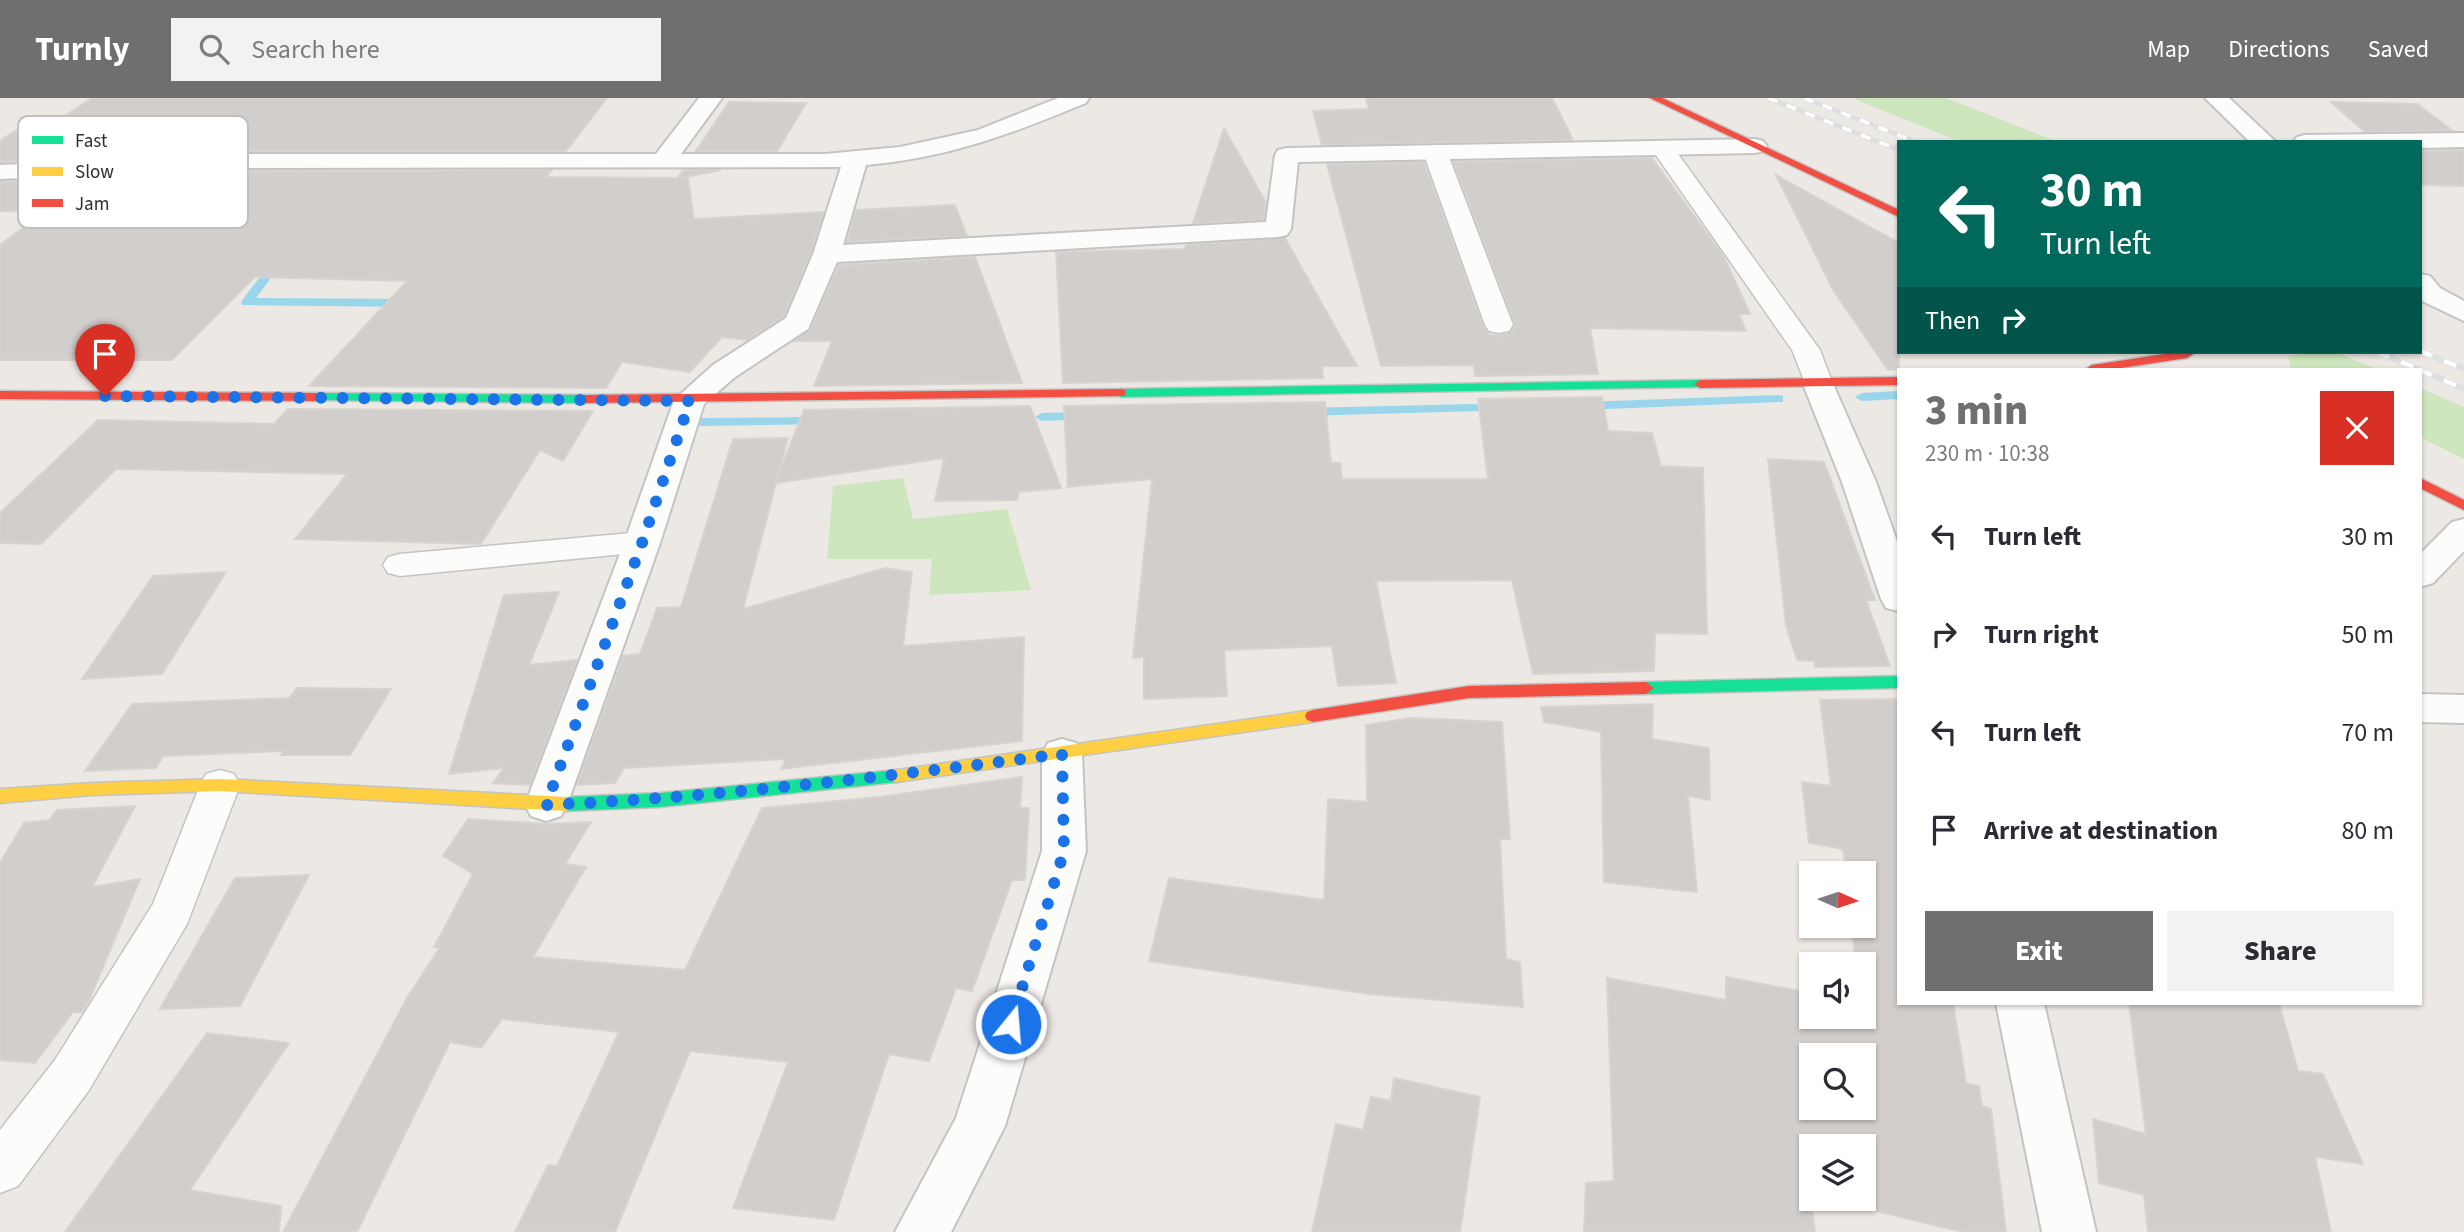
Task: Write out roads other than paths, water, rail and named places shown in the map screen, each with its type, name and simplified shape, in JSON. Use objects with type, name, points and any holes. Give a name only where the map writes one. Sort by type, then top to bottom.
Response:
[{"type":"street","points":[[663,162],[710,98]]},
{"type":"street","points":[[248,161],[663,162],[856,159],[920,152],[975,138],[1078,98]]},
{"type":"street","points":[[1655,98],[1897,213]]},
{"type":"street","points":[[2216,98],[2262,140]]},
{"type":"street","points":[[2422,141],[2464,140]]},
{"type":"street","points":[[827,254],[1278,229],[1287,155],[1755,146]]},
{"type":"street","points":[[546,805],[642,543],[690,401],[724,371],[798,323],[827,254],[856,159]]},
{"type":"street","points":[[0,172],[18,171]]},
{"type":"street","points":[[2424,291],[2464,312]]},
{"type":"street","points":[[2099,368],[2195,355]]},
{"type":"street","points":[[0,395],[690,401],[1897,381]]},
{"type":"street","points":[[1818,384],[1859,482],[1897,593]]},
{"type":"street","points":[[2422,483],[2464,506]]},
{"type":"street","points":[[2422,573],[2464,530]]},
{"type":"street","points":[[0,796],[92,789],[220,785],[546,805],[660,800],[879,778],[1062,754],[1469,692],[1897,682]]},
{"type":"street","points":[[2422,708],[2464,709]]},
{"type":"street","points":[[922,1232],[979,1126],[1064,851],[1062,754]]},
{"type":"street","points":[[2020,1005],[2069,1232]]},
{"type":"lane","points":[[1662,148],[1806,350],[1818,384]]},
{"type":"lane","points":[[1435,152],[1499,324]]},
{"type":"lane","points":[[400,565],[642,543]]},
{"type":"lane","points":[[0,1169],[72,1075],[172,911],[220,785]]},
{"type":"waterway","points":[[272,263],[276,263],[247,302],[411,303]]},
{"type":"waterway","points":[[1862,397],[1897,395]]},
{"type":"waterway","points":[[1582,406],[1778,399]]},
{"type":"waterway","points":[[1303,412],[1474,408]]},
{"type":"waterway","points":[[1042,417],[1086,416]]},
{"type":"waterway","points":[[701,422],[821,421]]},
{"type":"railway","points":[[1768,98],[1897,149]]},
{"type":"railway","points":[[1804,98],[1911,140]]},
{"type":"railway","points":[[2422,352],[2464,369]]},
{"type":"railway","points":[[2382,354],[2416,368]]},
{"type":"railway","points":[[2422,371],[2464,389]]}]
